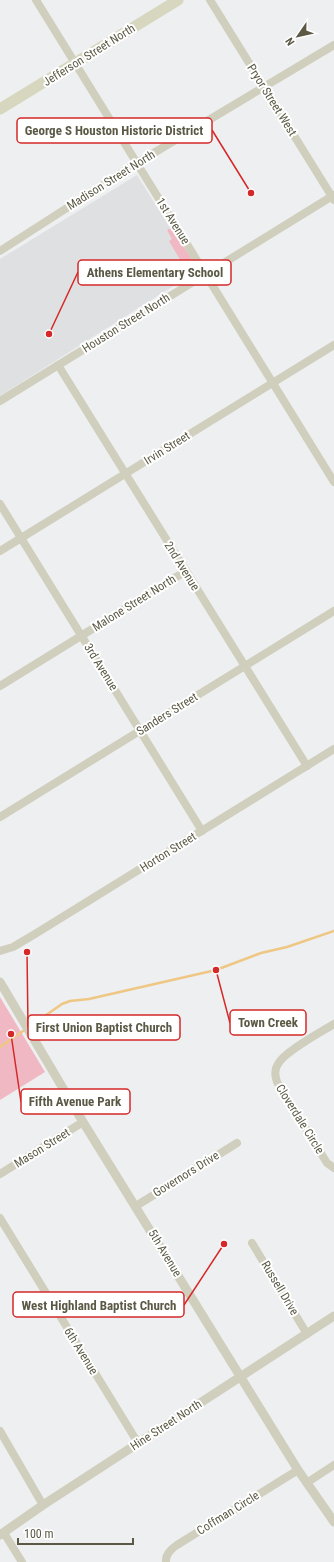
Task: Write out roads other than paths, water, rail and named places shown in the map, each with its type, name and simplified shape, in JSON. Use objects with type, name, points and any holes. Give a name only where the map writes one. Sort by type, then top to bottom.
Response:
[{"type":"main road","name":"Jefferson Street North","points":[[0,109],[178,0]]},
{"type":"street","name":"1st Avenue","points":[[36,0],[334,482]]},
{"type":"street","name":"Pryor Street West","points":[[210,0],[333,197]]},
{"type":"street","name":"Madison Street North","points":[[0,251],[137,163],[334,45]]},
{"type":"street","name":"Houston Street North","points":[[0,401],[205,274],[333,197]]},
{"type":"street","name":"Irvin Street","points":[[0,551],[334,345]]},
{"type":"street","name":"2nd Avenue","points":[[58,365],[307,766]]},
{"type":"street","name":"3rd Avenue","points":[[0,504],[202,831]]},
{"type":"street","name":"Malone Street North","points":[[0,686],[186,571]]},
{"type":"street","name":"Sanders Street","points":[[0,817],[334,611]]},
{"type":"street","name":"Horton Street","points":[[0,951],[13,947],[35,934],[334,750]]},
{"type":"street","name":"5th Avenue","points":[[0,982],[83,1122],[298,1470],[308,1482],[334,1522]]},
{"type":"street","name":"Cloverdale Circle","points":[[334,1024],[292,1050],[278,1063],[275,1072],[277,1082],[327,1163],[334,1168]]},
{"type":"street","name":"Mason Street","points":[[0,1174],[83,1122]]},
{"type":"street","name":"Governors Drive","points":[[136,1206],[237,1143]]},
{"type":"street","name":"6th Avenue","points":[[0,1218],[138,1443]]},
{"type":"street","name":"Russell Drive","points":[[252,1243],[307,1334]]},
{"type":"street","name":"Hine Street North","points":[[2,1534],[43,1505],[334,1316]]},
{"type":"street","points":[[0,1431],[43,1505]]},
{"type":"street","points":[[308,1482],[334,1465]]},
{"type":"street","name":"Coffman Circle","points":[[166,1562],[169,1550],[298,1470]]},
{"type":"street","points":[[2,1534],[22,1562]]},
{"type":"waterway","points":[[0,1047],[62,1004],[70,1001],[89,999],[216,970],[261,953],[287,947],[334,931]]},
{"type":"place","name":"George S Houston Historic District","points":[[251,193]]},
{"type":"place","name":"Athens Elementary School","points":[[49,334]]},
{"type":"place","name":"First Union Baptist Church","points":[[27,952]]},
{"type":"place","name":"Town Creek","points":[[216,970]]},
{"type":"place","name":"Fifth Avenue Park","points":[[11,1034]]},
{"type":"place","name":"West Highland Baptist Church","points":[[224,1244]]}]
